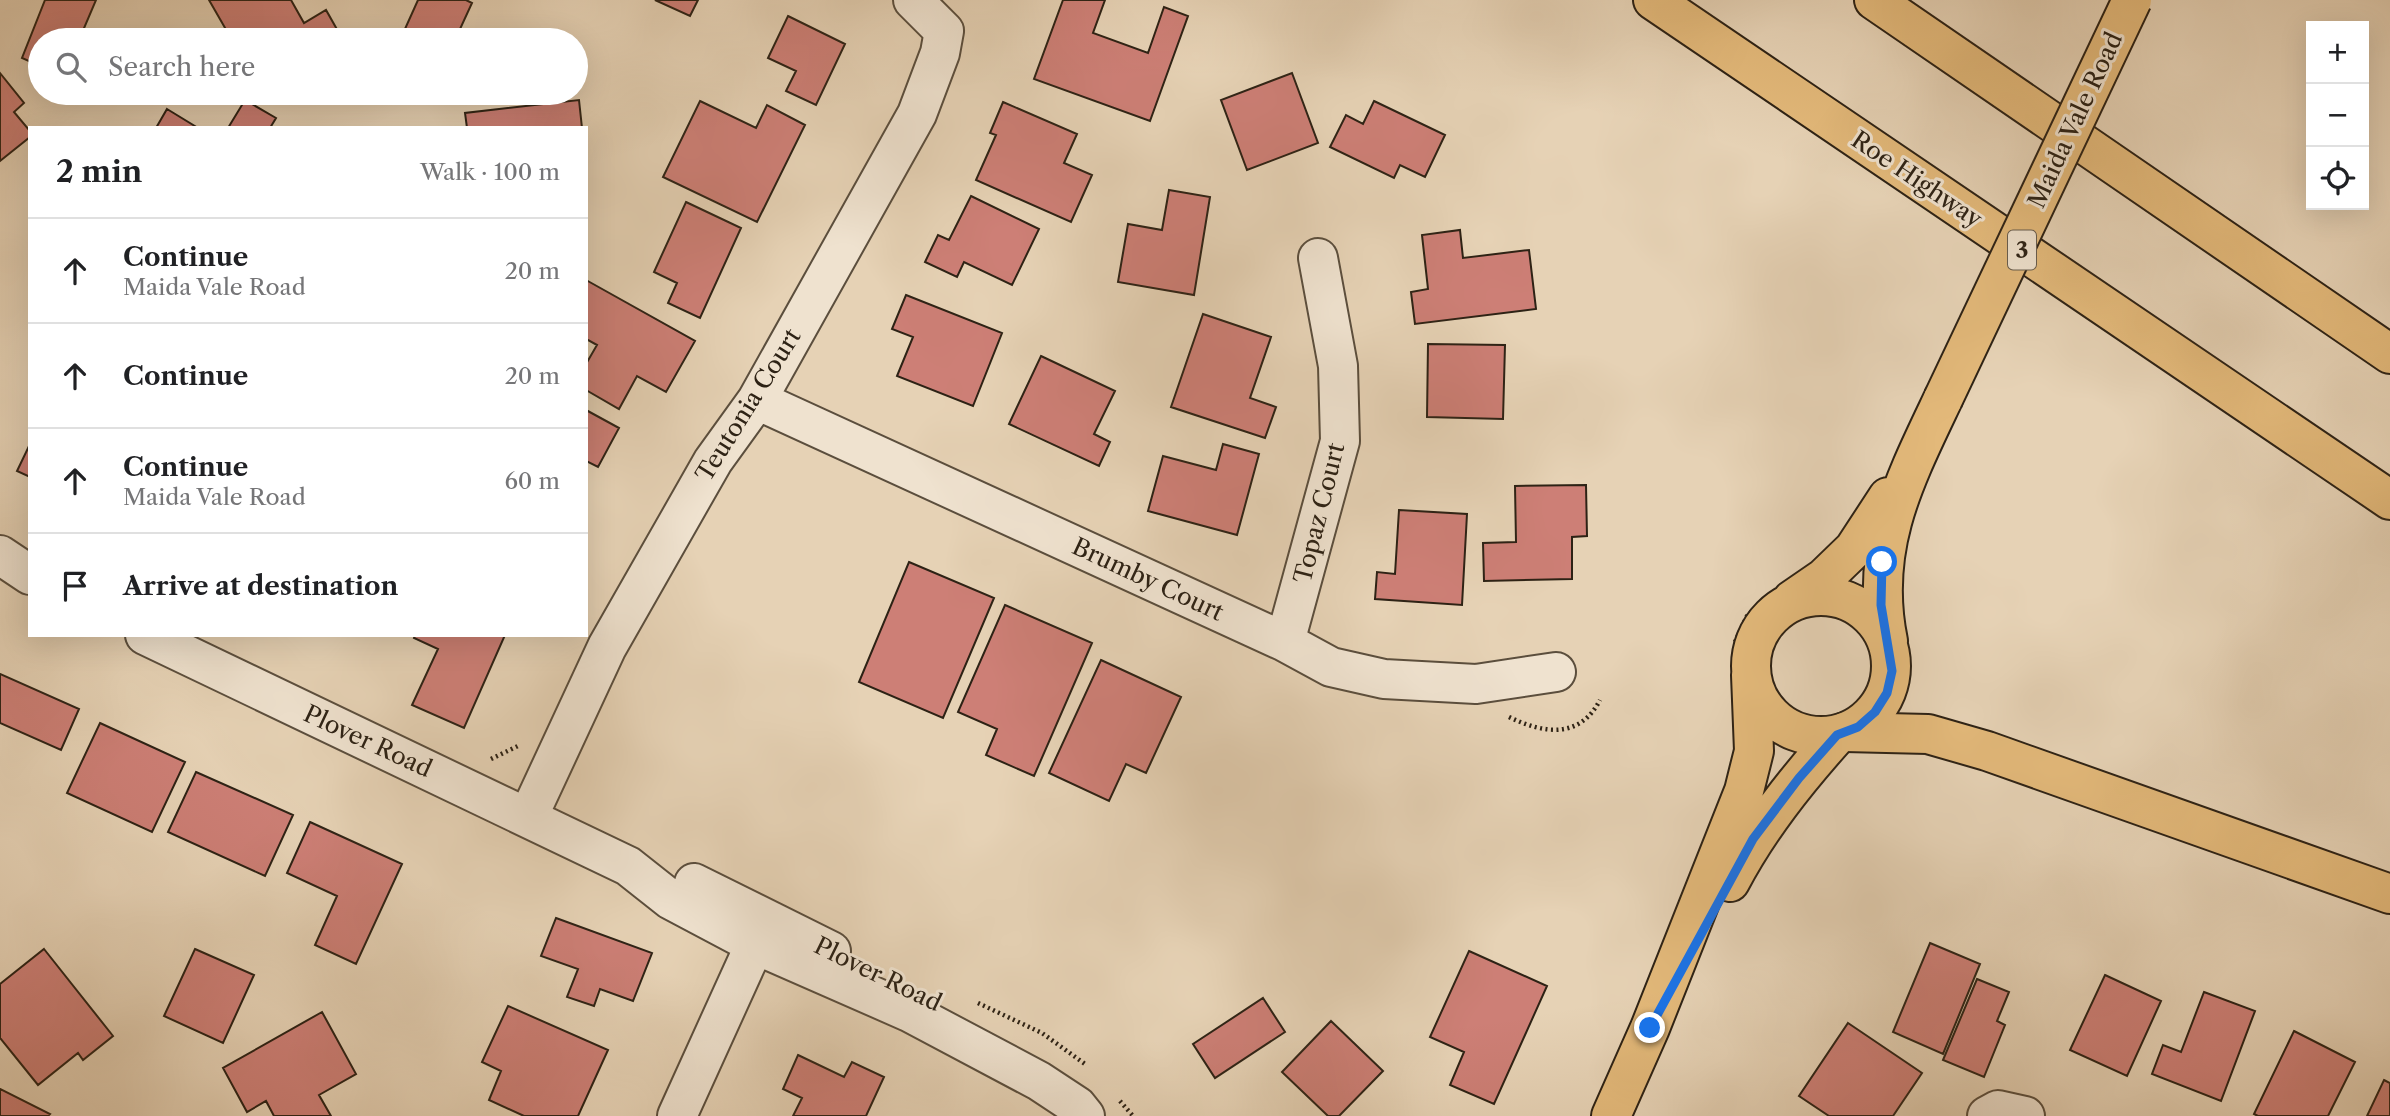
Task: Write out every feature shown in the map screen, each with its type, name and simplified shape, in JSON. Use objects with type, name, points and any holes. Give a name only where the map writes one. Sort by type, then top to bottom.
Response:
[{"type":"main road","name":"Roe Highway","points":[[1653,0],[2390,500]]},
{"type":"main road","points":[[1874,0],[2390,354]]},
{"type":"main road","name":"Maida Vale Road","points":[[1778,610],[1824,579],[1854,550],[1910,467],[2132,0]]},
{"type":"main road","name":"Maida Vale Road","points":[[1890,649],[1881,605],[1882,562],[1910,467]]},
{"type":"main road","points":[[1611,1116],[1650,1028],[1744,791],[1754,751],[1752,651],[1762,628],[1778,610],[1800,598],[1824,595],[1848,600],[1867,612],[1882,628],[1890,649],[1892,671],[1887,693],[1875,712],[1858,727],[1841,734],[1799,778],[1753,839],[1650,1028]]},
{"type":"main road","points":[[1751,675],[1758,699],[1773,718],[1794,732],[1815,737],[1841,734],[1928,734],[1987,751],[2390,894]]},
{"type":"street","name":"Teutonia Court","points":[[528,817],[607,647],[713,461],[757,400],[917,114],[940,53],[944,31],[913,0]]},
{"type":"street","name":"Topaz Court","points":[[1285,642],[1340,441],[1338,366],[1318,258]]},
{"type":"street","name":"Brumby Court","points":[[757,400],[1285,642],[1331,667],[1384,679],[1476,684],[1556,672]]},
{"type":"street","points":[[0,555],[28,574]]},
{"type":"street","name":"Plover Road","points":[[149,637],[628,866],[671,900],[760,931],[1055,1060],[1110,1116]]},
{"type":"street","name":"Plover Road","points":[[760,931],[1039,1081],[1077,1106],[1085,1116]]},
{"type":"street","points":[[677,1116],[760,931]]},
{"type":"street","points":[[1987,1116],[1998,1110],[2025,1116]]},
{"type":"path","points":[[1502,713],[1548,730],[1574,727],[1591,718],[1600,700]]},
{"type":"building","points":[[45,0],[96,0],[84,28],[34,28]]},
{"type":"building","points":[[209,0],[291,0],[304,23],[326,10],[336,28],[225,28]]},
{"type":"building","points":[[418,0],[466,0],[472,3],[461,28],[405,28]]},
{"type":"building","points":[[655,0],[698,0],[690,16]]},
{"type":"building","points":[[1063,0],[1105,0],[1093,33],[1148,53],[1164,7],[1188,16],[1150,121],[1034,79]]},
{"type":"building","points":[[788,16],[845,44],[816,105],[786,91],[796,71],[768,58]]},
{"type":"building","points":[[28,43],[28,61],[22,58]]},
{"type":"building","points":[[0,73],[24,103],[14,112],[28,129],[28,139],[0,161]]},
{"type":"building","points":[[1292,73],[1318,143],[1247,170],[1221,100]]},
{"type":"building","points":[[700,101],[756,128],[767,105],[805,125],[757,222],[663,177]]},
{"type":"building","points":[[1374,101],[1445,135],[1425,177],[1400,165],[1394,178],[1330,147],[1346,115],[1363,124]]},
{"type":"building","points":[[1003,102],[1077,134],[1064,163],[1092,175],[1071,222],[976,180],[996,135],[990,133]]},
{"type":"building","points":[[242,105],[254,105],[276,118],[271,126],[229,126]]},
{"type":"building","points":[[535,105],[580,105],[582,126],[467,126],[465,113]]},
{"type":"building","points":[[167,109],[195,126],[157,126]]},
{"type":"building","points":[[1169,190],[1210,197],[1194,295],[1118,282],[1128,224],[1162,230]]},
{"type":"building","points":[[971,196],[1039,229],[1012,285],[964,262],[957,277],[925,262],[938,235],[949,240]]},
{"type":"building","points":[[686,202],[741,228],[700,318],[668,303],[677,283],[654,272]]},
{"type":"building","points":[[1460,230],[1463,258],[1529,250],[1536,309],[1415,324],[1411,292],[1428,289],[1422,235]]},
{"type":"building","points":[[588,281],[695,341],[666,392],[637,376],[619,409],[588,391],[588,361],[597,345],[588,340]]},
{"type":"building","points":[[906,295],[1002,333],[973,406],[897,376],[913,337],[892,329]]},
{"type":"building","points":[[1203,314],[1271,337],[1250,398],[1276,407],[1265,438],[1171,407]]},
{"type":"building","points":[[1428,344],[1505,345],[1503,419],[1427,417]]},
{"type":"building","points":[[1041,356],[1115,391],[1094,434],[1110,442],[1099,466],[1009,424]]},
{"type":"building","points":[[588,411],[619,428],[598,467],[588,462]]},
{"type":"building","points":[[1223,444],[1259,454],[1237,535],[1148,511],[1163,456],[1216,470]]},
{"type":"building","points":[[28,448],[28,476],[17,471]]},
{"type":"building","points":[[1586,485],[1587,536],[1572,537],[1572,579],[1484,581],[1483,543],[1516,542],[1515,486]]},
{"type":"building","points":[[1399,510],[1467,514],[1462,605],[1375,599],[1377,572],[1395,574]]},
{"type":"building","points":[[909,562],[994,598],[943,718],[859,682]]},
{"type":"building","points":[[1005,605],[1092,643],[1034,776],[986,755],[997,729],[958,712]]},
{"type":"building","points":[[504,637],[464,728],[412,705],[438,649],[414,638]]},
{"type":"building","points":[[1101,660],[1181,697],[1146,773],[1126,764],[1109,801],[1049,773]]},
{"type":"building","points":[[0,674],[79,709],[61,750],[0,723]]},
{"type":"building","points":[[100,723],[185,762],[152,832],[67,793]]},
{"type":"building","points":[[196,772],[293,815],[265,876],[168,832]]},
{"type":"building","points":[[310,822],[402,864],[356,964],[315,945],[337,896],[287,873]]},
{"type":"building","points":[[556,918],[652,953],[633,1001],[600,989],[594,1006],[567,997],[578,969],[541,956]]},
{"type":"building","points":[[1930,943],[1980,964],[1943,1054],[1893,1032]]},
{"type":"building","points":[[44,949],[113,1036],[83,1060],[78,1053],[38,1085],[0,1038],[0,984]]},
{"type":"building","points":[[195,949],[254,975],[223,1043],[164,1016]]},
{"type":"building","points":[[1469,951],[1547,986],[1494,1104],[1450,1085],[1464,1052],[1430,1037]]},
{"type":"building","points":[[2105,975],[2161,1001],[2127,1076],[2070,1050]]},
{"type":"building","points":[[1977,979],[2009,992],[1997,1021],[2005,1025],[1984,1077],[1943,1060]]},
{"type":"building","points":[[2204,992],[2255,1011],[2221,1101],[2152,1074],[2163,1045],[2181,1052]]},
{"type":"building","points":[[1263,998],[1285,1032],[1215,1078],[1193,1044]]},
{"type":"building","points":[[508,1006],[608,1050],[578,1116],[524,1116],[489,1100],[501,1071],[482,1062]]},
{"type":"building","points":[[322,1012],[356,1074],[319,1095],[331,1116],[274,1116],[266,1101],[247,1112],[223,1068]]},
{"type":"building","points":[[1331,1021],[1383,1071],[1339,1116],[1328,1116],[1282,1072]]},
{"type":"building","points":[[1848,1023],[1922,1073],[1893,1116],[1829,1116],[1799,1096]]},
{"type":"building","points":[[2294,1031],[2355,1062],[2328,1116],[2258,1116],[2254,1114]]},
{"type":"building","points":[[798,1055],[844,1077],[852,1062],[884,1077],[866,1116],[793,1116],[802,1098],[783,1089]]},
{"type":"building","points":[[2384,1080],[2390,1083],[2390,1116],[2367,1116]]},
{"type":"building","points":[[0,1089],[50,1114],[0,1116]]},
{"type":"route","points":[[1650,1028],[1753,839],[1799,778],[1837,735],[1858,727],[1875,712],[1887,693],[1892,671],[1881,605],[1882,562]]}]
